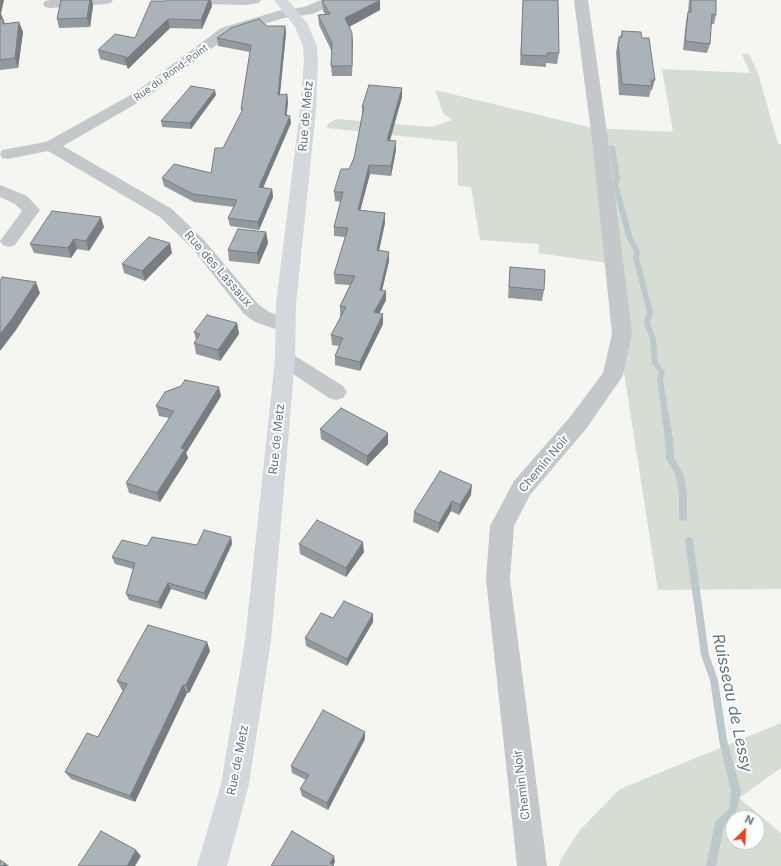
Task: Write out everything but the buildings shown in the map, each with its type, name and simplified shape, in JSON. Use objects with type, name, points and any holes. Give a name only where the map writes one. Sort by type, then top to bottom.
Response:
[{"type":"main road","name":"Rue de Metz","points":[[212,866],[235,784],[256,648],[285,359],[285,325],[311,60],[306,35],[281,0]]},
{"type":"street","points":[[50,4],[106,0]]},
{"type":"street","points":[[204,0],[254,0]]},
{"type":"street","name":"Rue du Rond-Point","points":[[3,155],[51,146],[141,95],[211,44],[219,35],[237,27],[291,13],[307,11],[333,0]]},
{"type":"street","name":"Chemin Noir","points":[[532,866],[498,579],[502,526],[522,488],[578,423],[612,375],[622,334],[600,144],[581,0]]},
{"type":"street","name":"Rue des Lassaux","points":[[51,146],[166,213],[198,244],[251,309],[262,317],[285,325]]},
{"type":"street","points":[[0,190],[21,200],[31,210],[9,241]]},
{"type":"street","points":[[285,359],[336,392]]},
{"type":"shaded area","points":[[742,54],[749,54],[758,73],[778,144],[781,144],[781,589],[658,590],[607,263],[538,253],[539,244],[480,240],[471,187],[458,186],[457,142],[327,128],[328,124],[336,119],[432,127],[452,120],[443,113],[435,90],[593,128],[673,132],[662,69],[750,73]]},
{"type":"shaded area","points":[[781,723],[781,768],[739,798],[753,810],[725,810],[725,850],[765,850],[765,820],[781,833],[781,866],[559,866],[560,861],[579,831],[620,789]]},
{"type":"waterway","name":"Ruisseau de Lessy","points":[[612,147],[617,179],[615,184],[630,239],[637,251],[636,258],[650,312],[647,323],[653,339],[655,364],[662,372],[660,380],[669,439],[670,458],[679,474],[683,493],[683,518]]},
{"type":"waterway","name":"Ruisseau de Lessy","points":[[689,540],[705,655],[714,680],[723,740],[736,791],[733,811],[720,823],[711,866]]}]
